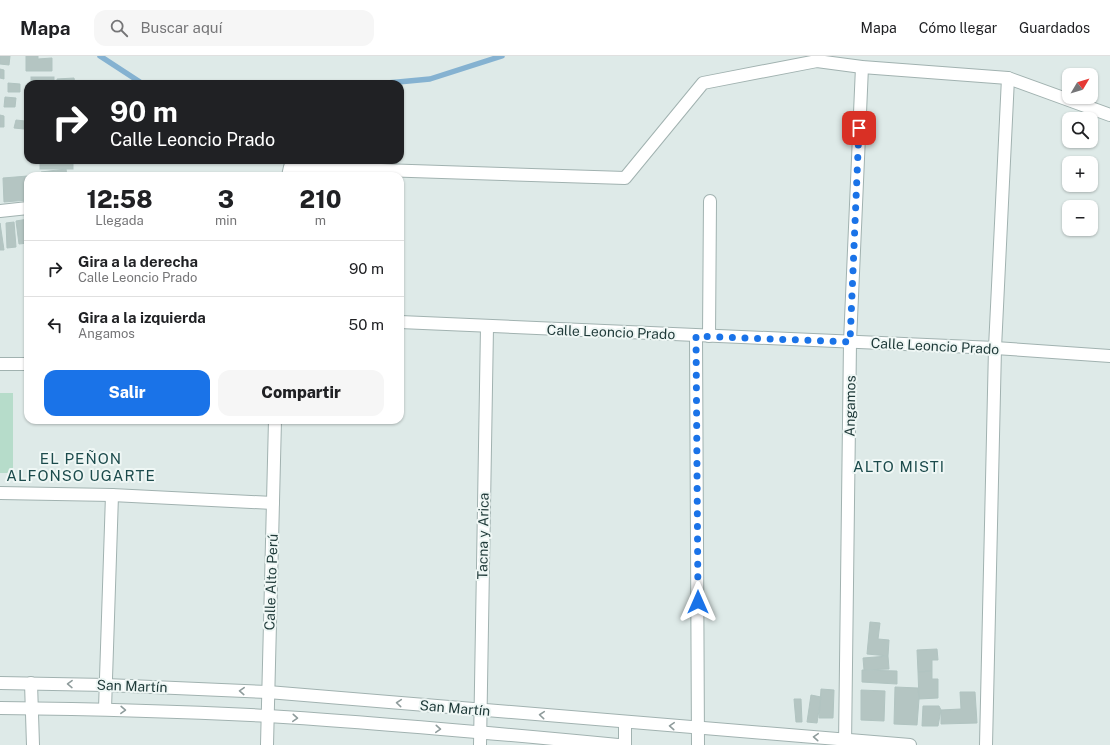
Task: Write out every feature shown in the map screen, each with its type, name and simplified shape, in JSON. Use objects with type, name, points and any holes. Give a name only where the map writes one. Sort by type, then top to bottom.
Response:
[{"type":"street","points":[[404,174],[626,178],[703,83],[817,61],[862,67],[1008,78],[1110,115]]},
{"type":"street","name":"Angamos","points":[[845,742],[850,342],[862,67]]},
{"type":"street","points":[[986,745],[996,348],[1008,78]]},
{"type":"street","points":[[709,336],[710,201]]},
{"type":"street","points":[[0,211],[24,208]]},
{"type":"street","name":"Calle Leoncio Prado","points":[[404,322],[996,348],[1110,356]]},
{"type":"street","name":"Tacna y Arica","points":[[480,745],[487,327]]},
{"type":"street","points":[[696,336],[698,745]]},
{"type":"street","points":[[0,364],[24,364]]},
{"type":"street","name":"Calle Alto Perú","points":[[267,745],[275,424]]},
{"type":"street","points":[[0,493],[112,495],[273,503]]},
{"type":"street","points":[[105,709],[112,495]]},
{"type":"street","name":"San Martín","points":[[0,683],[106,685],[268,692],[698,728],[845,742],[910,745]]},
{"type":"street","points":[[30,683],[33,745]]},
{"type":"street","name":"San Martín","points":[[0,708],[105,709],[268,716],[480,732],[618,745]]},
{"type":"street","points":[[625,745],[626,722]]},
{"type":"green space","points":[[0,393],[13,393],[13,473],[0,473]]},
{"type":"building","points":[[0,56],[10,56],[9,65],[0,64]]},
{"type":"building","points":[[26,56],[38,56],[38,59],[52,58],[52,71],[26,71]]},
{"type":"building","points":[[0,69],[4,70],[4,79],[0,78]]},
{"type":"building","points":[[31,77],[54,77],[54,80],[31,80]]},
{"type":"building","points":[[74,78],[74,80],[57,80]]},
{"type":"building","points":[[8,83],[20,84],[20,92],[8,92]]},
{"type":"building","points":[[5,97],[16,98],[15,107],[4,107]]},
{"type":"building","points":[[0,115],[4,116],[4,127],[0,127]]},
{"type":"building","points":[[16,120],[24,121],[24,129],[14,128]]},
{"type":"building","points":[[40,164],[73,164],[73,169],[40,169]]},
{"type":"building","points":[[66,169],[66,172],[41,172]]},
{"type":"building","points":[[24,176],[24,200],[4,202],[3,178]]},
{"type":"building","points":[[24,220],[24,243],[19,244],[16,221]]},
{"type":"building","points":[[14,222],[16,247],[7,248],[6,223]]},
{"type":"building","points":[[0,223],[4,250],[0,250]]},
{"type":"building","points":[[870,622],[880,623],[878,639],[889,640],[888,656],[867,654]]},
{"type":"building","points":[[937,649],[938,660],[932,660],[932,671],[918,672],[917,650]]},
{"type":"building","points":[[888,656],[889,669],[864,670],[863,658]]},
{"type":"building","points":[[862,670],[897,671],[897,684],[862,682]]},
{"type":"building","points":[[932,671],[932,679],[938,679],[938,698],[919,699],[918,672]]},
{"type":"building","points":[[895,687],[918,688],[919,699],[917,725],[894,724]]},
{"type":"building","points":[[821,689],[834,690],[833,718],[819,718]]},
{"type":"building","points":[[861,690],[885,691],[884,721],[861,720]]},
{"type":"building","points":[[960,692],[975,692],[977,723],[941,724],[941,710],[961,709]]},
{"type":"building","points":[[811,695],[821,697],[817,723],[807,722]]},
{"type":"building","points":[[794,699],[801,699],[802,722],[796,722]]},
{"type":"building","points":[[923,706],[939,706],[941,710],[938,726],[922,726]]},
{"type":"waterway","points":[[100,56],[137,80]]},
{"type":"waterway","points":[[404,81],[430,79],[502,56]]},
{"type":"district","name":"EL PEÑON ALFONSO UGARTE","points":[[81,466]]},
{"type":"district","name":"ALTO MISTI","points":[[899,466]]},
{"type":"route","points":[[698,602],[696,336],[850,342],[859,128]]}]
